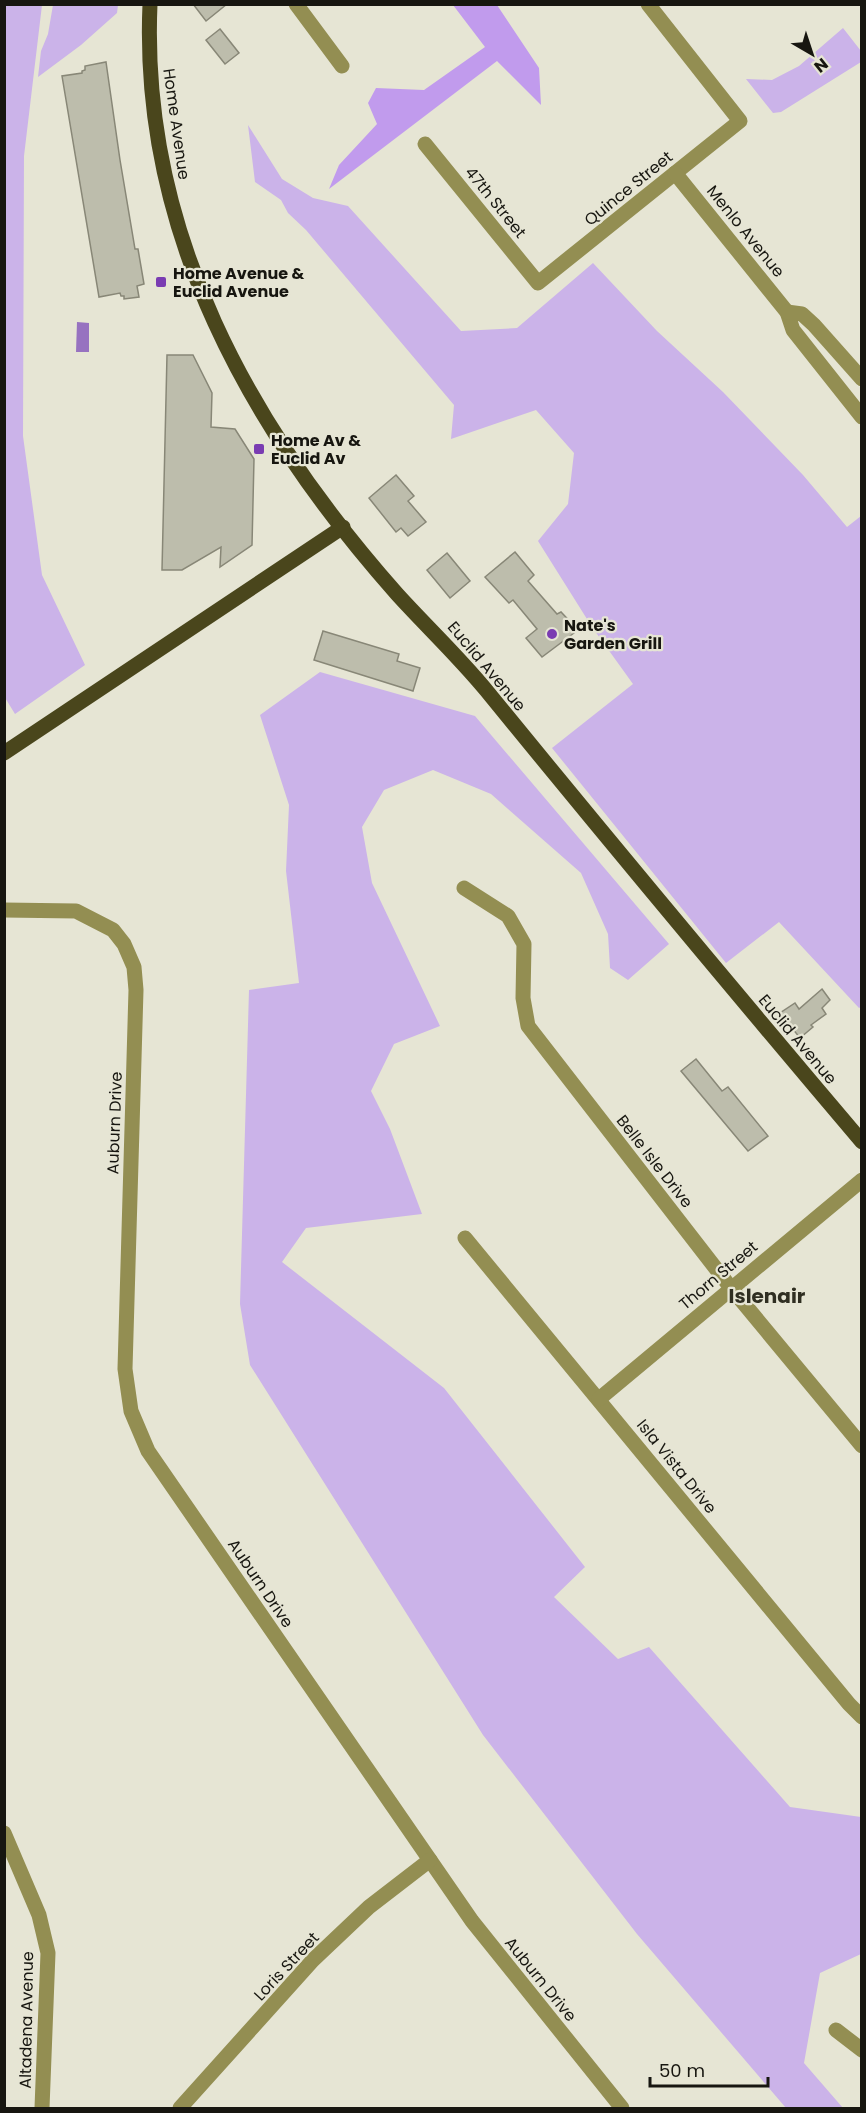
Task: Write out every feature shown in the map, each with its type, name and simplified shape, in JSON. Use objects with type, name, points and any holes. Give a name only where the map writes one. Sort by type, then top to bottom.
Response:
[{"type":"main road","name":"Home Avenue","points":[[150,4],[148,31],[152,95],[162,172],[190,265],[245,384],[277,438],[343,527]]},
{"type":"main road","points":[[4,753],[343,527]]},
{"type":"main road","name":"Euclid Avenue","points":[[343,527],[398,594],[483,687],[861,1142]]},
{"type":"street","points":[[296,4],[342,66]]},
{"type":"street","name":"Quince Street","points":[[538,283],[740,121],[648,4]]},
{"type":"street","name":"47th Street","points":[[425,144],[538,283]]},
{"type":"street","name":"Menlo Avenue","points":[[675,173],[788,312],[793,330],[861,417]]},
{"type":"street","name":"Menlo Avenue","points":[[788,312],[802,314],[814,325],[861,379]]},
{"type":"street","name":"Belle Isle Drive","points":[[464,888],[508,916],[524,944],[523,998],[528,1026],[731,1288],[861,1446]]},
{"type":"street","name":"Auburn Drive","points":[[4,910],[76,911],[113,930],[124,944],[134,967],[136,990],[125,1369],[131,1411],[148,1451],[472,1921],[622,2109]]},
{"type":"street","name":"Thorn Street","points":[[599,1399],[861,1180]]},
{"type":"street","name":"Isla Vista Drive","points":[[465,1238],[861,1717]]},
{"type":"street","name":"Altadena Avenue","points":[[4,1833],[39,1915],[48,1953],[42,2109]]},
{"type":"street","name":"Loris Street","points":[[180,2109],[314,1960],[369,1907],[430,1860]]},
{"type":"street","points":[[836,2030],[861,2050]]},
{"type":"shaded area","points":[[5,4],[42,5],[24,156],[23,436],[42,575],[85,665],[15,714],[4,696]]},
{"type":"shaded area","points":[[53,5],[118,5],[117,13],[81,45],[38,77],[41,51],[48,34]]},
{"type":"shaded area","points":[[453,5],[497,5],[539,68],[541,105],[497,61],[329,189],[339,165],[377,124],[368,103],[376,88],[424,90],[485,47]]},
{"type":"shaded area","points":[[843,28],[861,51],[861,62],[781,112],[773,113],[746,79],[772,80],[799,66]]},
{"type":"shaded area","points":[[248,125],[282,179],[313,198],[348,206],[461,331],[517,328],[593,263],[657,331],[723,392],[803,475],[847,527],[861,516],[861,1007],[859,1008],[779,922],[726,963],[552,748],[633,684],[592,627],[538,541],[568,504],[574,453],[536,410],[451,439],[454,405],[306,230],[288,213],[281,200],[255,182]]},
{"type":"shaded area","points":[[77,322],[89,323],[89,352],[76,352]]},
{"type":"shaded area","points":[[320,672],[475,716],[669,944],[628,980],[610,968],[608,934],[581,873],[491,794],[433,770],[384,790],[362,827],[372,883],[440,1026],[394,1044],[371,1091],[390,1129],[422,1214],[306,1228],[282,1262],[444,1388],[585,1567],[554,1597],[618,1659],[649,1647],[790,1807],[861,1817],[861,1954],[820,1973],[804,2063],[843,2108],[786,2108],[637,1934],[483,1735],[250,1365],[240,1304],[249,990],[299,983],[286,871],[289,805],[260,715]]},
{"type":"building","points":[[193,4],[227,4],[206,21]]},
{"type":"building","points":[[220,29],[239,53],[225,64],[206,40]]},
{"type":"building","points":[[106,62],[135,249],[138,249],[144,284],[137,286],[139,297],[124,299],[120,293],[99,297],[62,76],[82,73],[85,66]]},
{"type":"building","points":[[167,355],[193,355],[212,393],[211,427],[235,429],[254,459],[252,545],[220,567],[221,547],[182,570],[162,570]]},
{"type":"building","points":[[396,475],[414,496],[408,501],[426,522],[408,536],[401,528],[396,532],[369,498]]},
{"type":"building","points":[[515,552],[534,575],[528,581],[557,614],[561,612],[578,630],[542,657],[526,638],[537,629],[513,600],[509,603],[485,577]]},
{"type":"building","points":[[447,553],[470,581],[450,598],[427,570]]},
{"type":"building","points":[[323,631],[399,654],[397,661],[420,668],[413,691],[314,660]]},
{"type":"building","points":[[822,989],[830,1000],[822,1008],[826,1014],[811,1025],[813,1027],[800,1038],[780,1013],[795,1003],[799,1009]]},
{"type":"building","points":[[696,1059],[722,1091],[728,1087],[768,1136],[748,1151],[681,1071]]},
{"type":"place","name":"Home Avenue & Euclid Avenue","points":[[161,282]]},
{"type":"place","name":"Home Av & Euclid Av","points":[[259,449]]},
{"type":"place","name":"Nate's Garden Grill","points":[[552,634]]},
{"type":"district","name":"Islenair","points":[[767,1296]]}]
